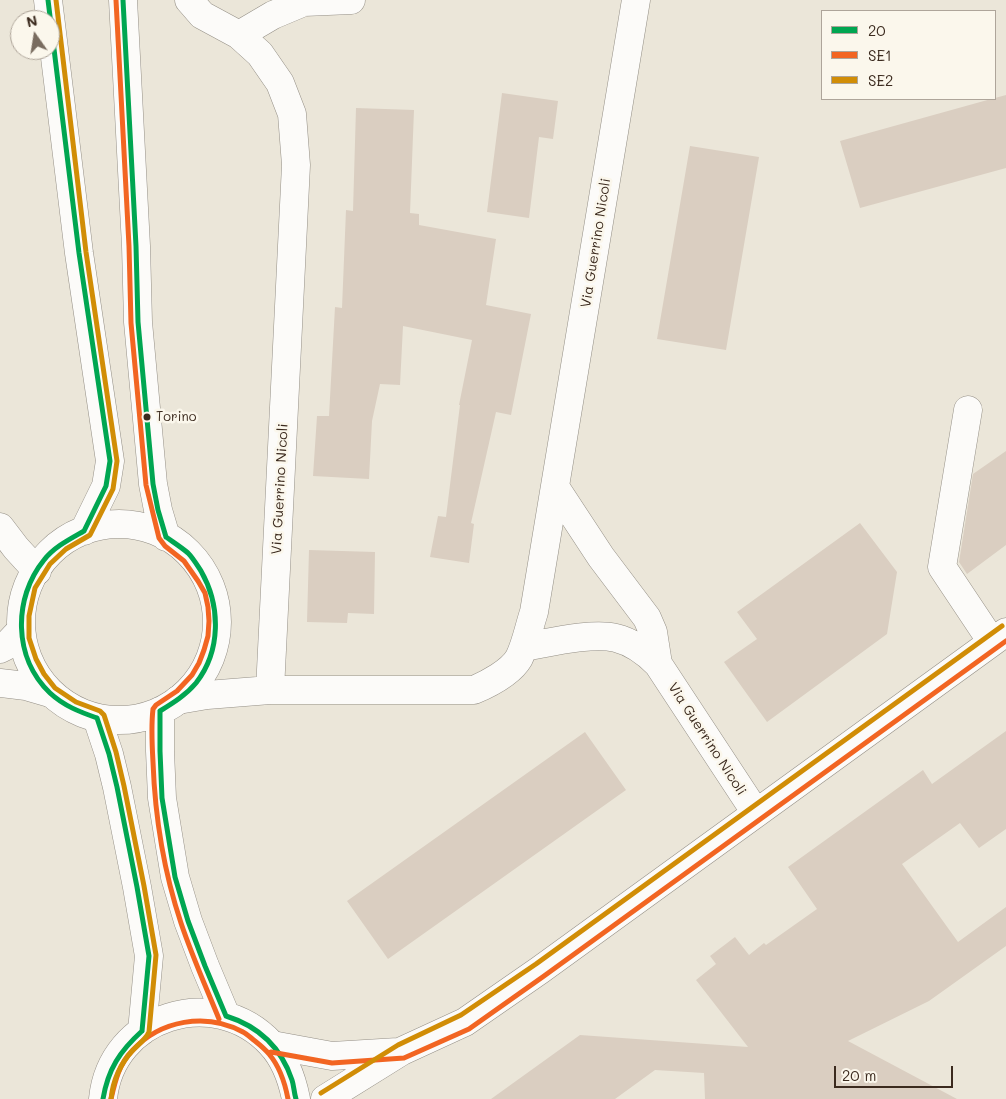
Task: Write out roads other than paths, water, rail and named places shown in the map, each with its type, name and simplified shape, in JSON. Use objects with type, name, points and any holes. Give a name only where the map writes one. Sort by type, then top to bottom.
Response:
[{"type":"street","points":[[48,0],[79,253],[110,461],[106,486],[84,531]]},
{"type":"street","points":[[123,0],[136,246],[138,322],[153,484],[166,537]]},
{"type":"street","name":"Via Guerrino Nicoli","points":[[189,0],[202,15],[239,35],[260,54],[280,83],[292,114],[296,164],[270,690],[474,690],[490,683],[518,660],[524,647],[534,612],[636,0]]},
{"type":"street","points":[[239,35],[273,15],[304,2],[351,0]]},
{"type":"street","points":[[325,1099],[402,1051],[465,1022],[540,970],[999,637],[942,567],[968,410]]},
{"type":"street","name":"Via Guerrino Nicoli","points":[[555,487],[601,557],[647,618],[653,632],[658,664]]},
{"type":"street","points":[[226,1016],[188,921],[175,877],[162,798],[160,751],[169,706],[189,690],[200,676],[216,640],[214,598],[207,579],[189,554],[166,537],[144,528],[118,524],[84,531],[62,543],[44,559],[28,586],[21,615],[22,639],[29,662],[38,678],[50,693],[72,709],[97,718],[137,719],[169,706],[207,695],[270,690]]},
{"type":"street","points":[[0,527],[37,571]]},
{"type":"street","points":[[0,649],[6,646],[22,630]]},
{"type":"street","name":"Via Guerrino Nicoli","points":[[524,647],[578,638],[614,637],[645,652],[658,664],[756,814]]},
{"type":"street","points":[[0,683],[26,686],[50,693]]},
{"type":"street","points":[[97,718],[109,754],[117,787],[149,956],[142,1031]]},
{"type":"street","points":[[103,1099],[110,1070],[119,1054],[130,1042],[155,1022],[176,1015],[194,1012],[226,1016],[244,1023],[260,1033],[272,1044],[281,1058],[292,1080],[296,1099]]},
{"type":"street","points":[[272,1044],[332,1056],[402,1051]]},
{"type":"place","name":"Torino","points":[[147,417]]}]
